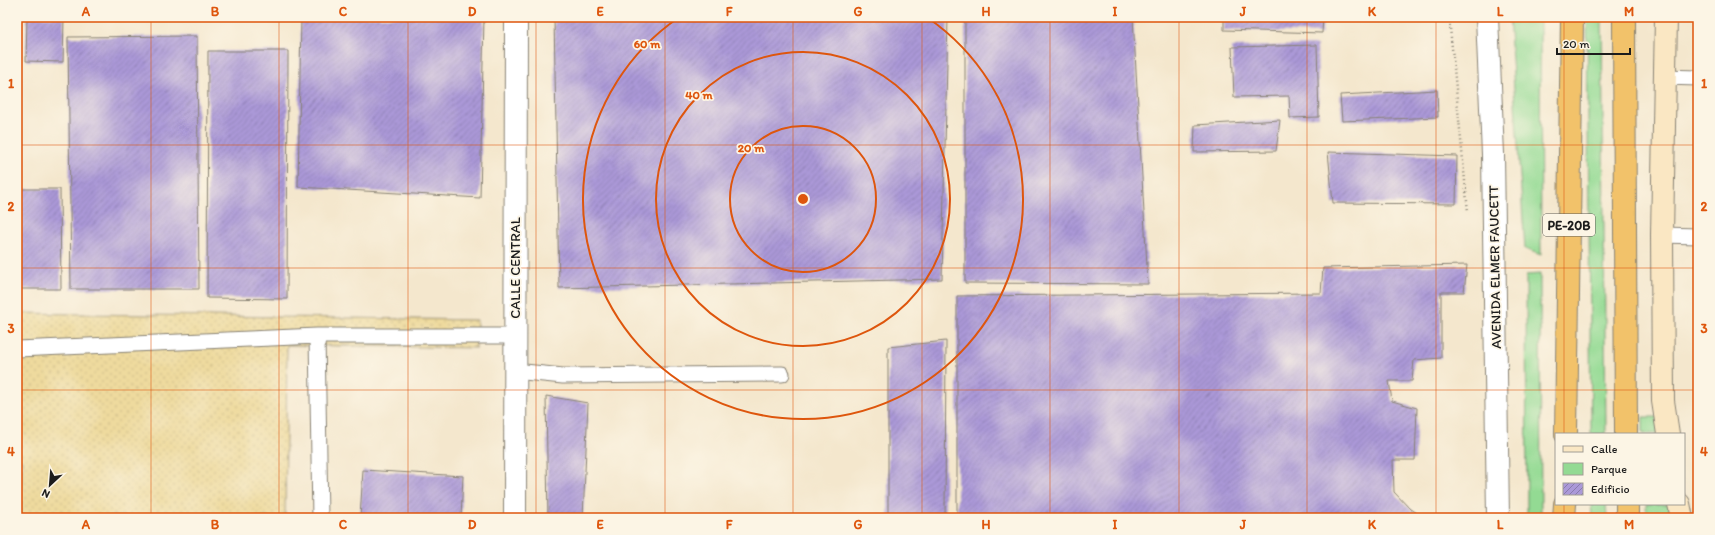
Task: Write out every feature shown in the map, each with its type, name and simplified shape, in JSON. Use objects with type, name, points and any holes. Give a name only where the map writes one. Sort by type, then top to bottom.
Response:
[{"type":"highway","name":"PE-20B","points":[[1566,433],[1572,17]]},
{"type":"highway","points":[[1624,17],[1626,433]]},
{"type":"highway","points":[[1564,518],[1565,505]]},
{"type":"highway","points":[[1626,505],[1627,518]]},
{"type":"main road","points":[[1666,17],[1662,236],[1664,402],[1668,433]]},
{"type":"main road","points":[[1679,505],[1682,518]]},
{"type":"street","name":"CALLE CENTRAL","points":[[515,518],[516,17]]},
{"type":"street","name":"AVENIDA ELMER FAUCETT","points":[[1487,17],[1493,154],[1498,518]]},
{"type":"lane","points":[[1664,76],[1698,78]]},
{"type":"lane","points":[[1662,236],[1698,236]]},
{"type":"lane","points":[[17,350],[317,336],[515,336]]},
{"type":"lane","points":[[317,336],[320,518]]},
{"type":"lane","points":[[515,371],[563,376],[782,374]]},
{"type":"green space","points":[[1509,17],[1540,17],[1541,255],[1525,249]]},
{"type":"green space","points":[[1587,17],[1602,17],[1606,433],[1591,433]]},
{"type":"green space","points":[[1540,274],[1541,518],[1527,518],[1526,275]]},
{"type":"green space","points":[[1643,417],[1658,417],[1661,433],[1643,433]]},
{"type":"green space","points":[[1591,505],[1606,505],[1607,518],[1592,518]]},
{"type":"green space","points":[[1646,505],[1675,505],[1678,518],[1647,518]]},
{"type":"sand","points":[[17,313],[477,320],[476,348],[287,345],[285,518],[21,516],[22,460],[17,460]]},
{"type":"building","points":[[27,17],[64,17],[63,62],[26,61]]},
{"type":"building","points":[[301,17],[484,17],[480,198],[298,187]]},
{"type":"building","points":[[554,17],[948,17],[942,279],[559,288]]},
{"type":"building","points":[[965,17],[1133,17],[1148,284],[965,283]]},
{"type":"building","points":[[1224,17],[1323,17],[1322,33],[1224,30]]},
{"type":"building","points":[[197,36],[199,289],[71,289],[68,37]]},
{"type":"building","points":[[1317,45],[1319,117],[1290,118],[1289,96],[1234,97],[1232,47]]},
{"type":"building","points":[[208,51],[288,51],[287,299],[207,298]]},
{"type":"building","points":[[1437,90],[1438,117],[1342,121],[1340,95]]},
{"type":"building","points":[[1280,120],[1276,151],[1194,152],[1195,125]]},
{"type":"building","points":[[1328,152],[1457,156],[1456,204],[1333,203]]},
{"type":"building","points":[[17,189],[60,189],[61,289],[17,289]]},
{"type":"building","points":[[1467,265],[1464,292],[1441,292],[1441,358],[1414,360],[1412,381],[1389,381],[1392,401],[1417,408],[1415,460],[1393,460],[1394,492],[1410,509],[1424,518],[957,518],[957,296],[1321,293],[1323,268]]},
{"type":"building","points":[[946,341],[945,518],[888,518],[888,347]]},
{"type":"building","points":[[546,396],[588,403],[583,518],[548,518]]},
{"type":"building","points":[[363,470],[463,476],[461,518],[360,518]]}]
